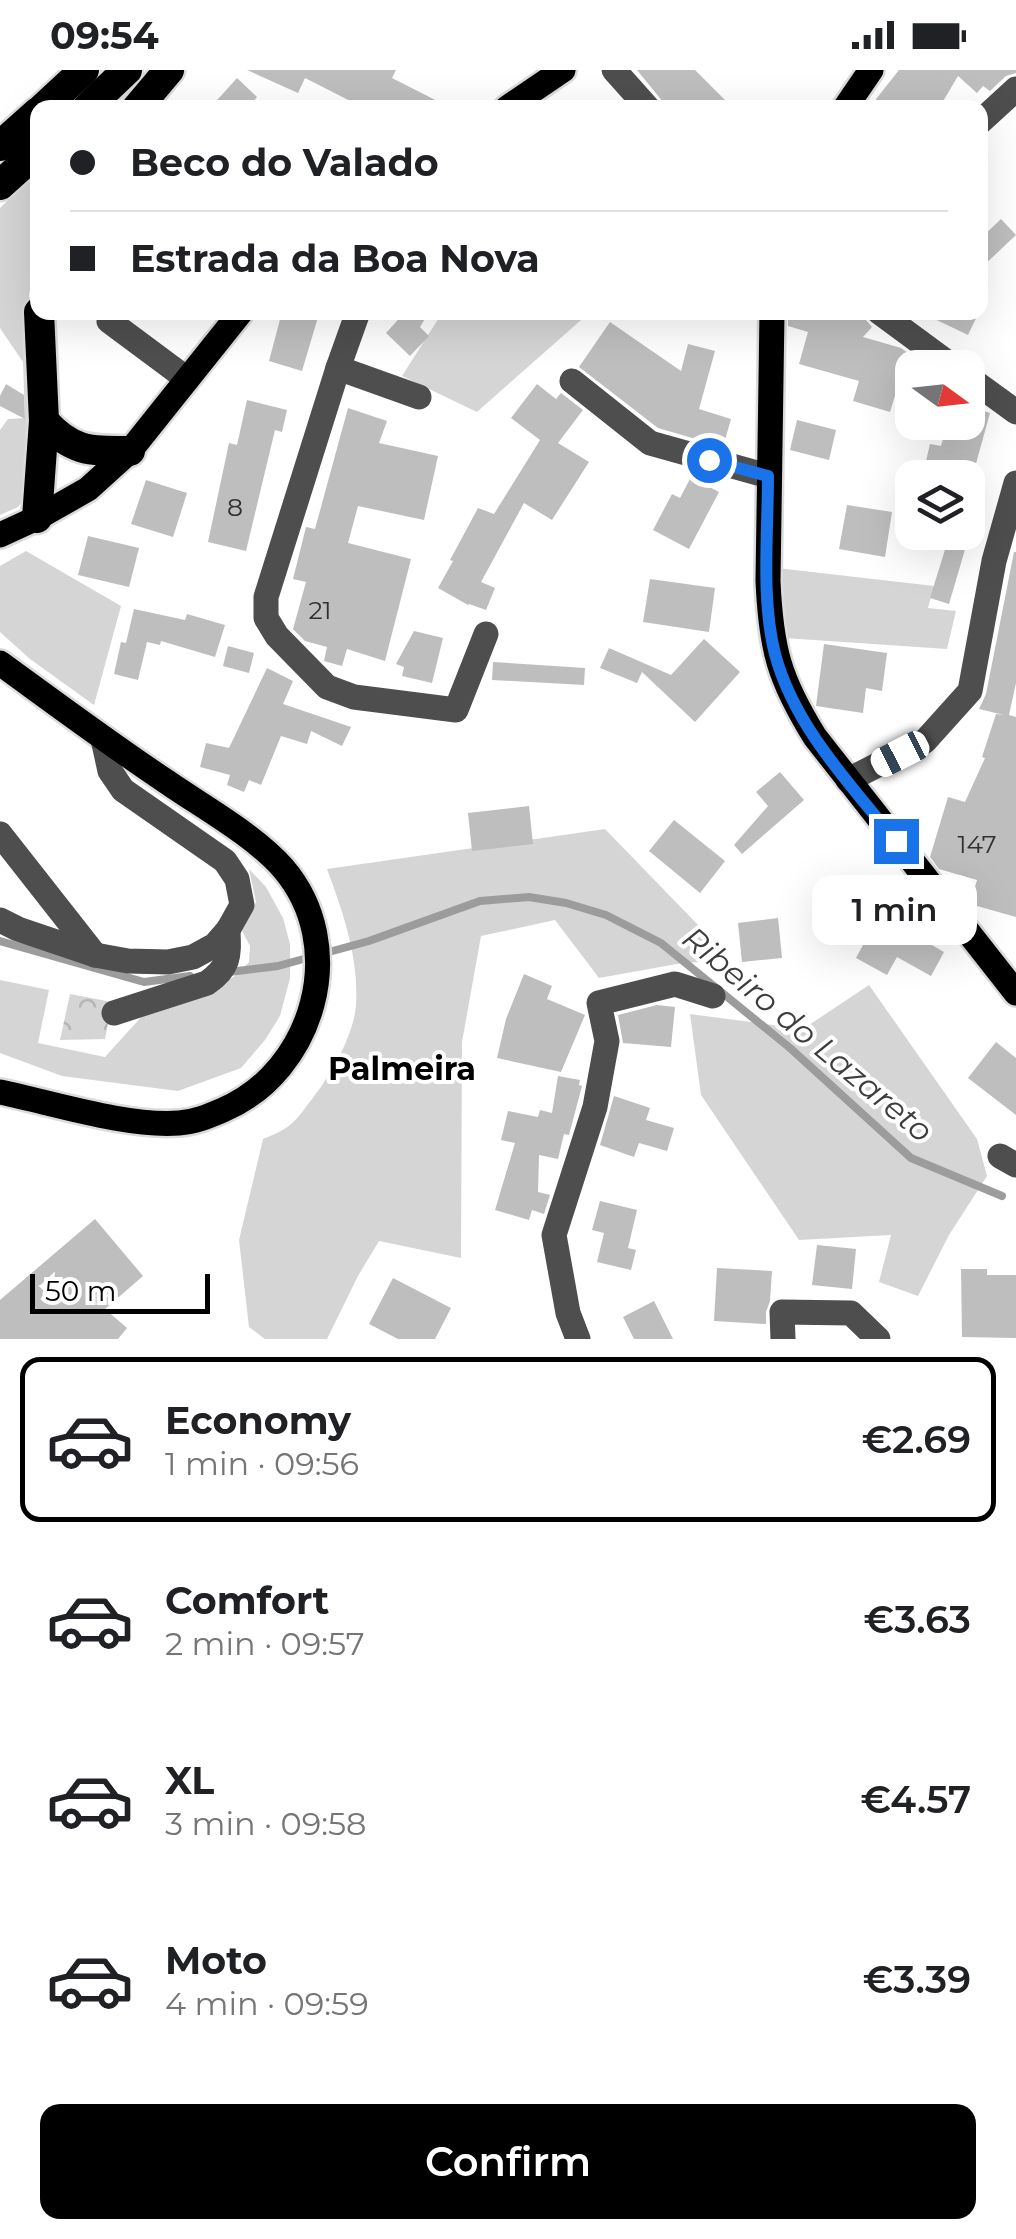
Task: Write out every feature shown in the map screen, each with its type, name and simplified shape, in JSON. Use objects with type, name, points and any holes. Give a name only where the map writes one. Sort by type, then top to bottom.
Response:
[{"type":"highway","points":[[51,100],[84,70]]},
{"type":"highway","points":[[95,100],[128,70]]},
{"type":"highway","points":[[144,100],[169,70]]},
{"type":"highway","points":[[0,146],[30,119]]},
{"type":"highway","points":[[0,185],[30,159]]},
{"type":"highway","points":[[20,526],[44,421],[39,320]]},
{"type":"highway","points":[[44,421],[65,442],[88,451],[130,452]]},
{"type":"main road","points":[[519,100],[563,70]]},
{"type":"main road","points":[[850,100],[871,70]]},
{"type":"main road","points":[[20,526],[88,489],[130,452],[235,320]]},
{"type":"main road","points":[[772,320],[768,581],[775,652],[794,702],[815,737],[1016,993]]},
{"type":"main road","points":[[0,662],[102,738],[243,834],[282,868],[312,921],[317,956],[313,1004],[306,1028],[272,1078],[240,1103],[181,1123],[146,1123],[0,1092]]},
{"type":"street","points":[[614,70],[641,100]]},
{"type":"street","points":[[988,115],[1016,89]]},
{"type":"street","points":[[110,320],[187,379]]},
{"type":"street","points":[[355,320],[266,597],[266,618],[276,636],[327,687],[354,696],[456,710],[486,634]]},
{"type":"street","points":[[890,320],[931,350]]},
{"type":"street","points":[[338,368],[418,397]]},
{"type":"street","points":[[572,381],[650,442],[768,476]]},
{"type":"street","points":[[985,389],[1016,412]]},
{"type":"street","points":[[848,780],[925,741],[970,691],[994,560],[1016,483]]},
{"type":"street","points":[[0,920],[95,955],[168,962],[194,957],[215,945],[228,930],[242,905],[236,879],[224,861],[123,790],[110,771],[102,738]]},
{"type":"street","points":[[0,834],[95,955]]},
{"type":"street","points":[[114,1012],[207,982],[219,974],[229,954],[228,930]]},
{"type":"street","points":[[578,1339],[568,1312],[554,1236],[596,1106],[607,1041],[599,1003],[675,984],[713,996]]},
{"type":"street","points":[[784,1339],[782,1312],[850,1312],[878,1339]]},
{"type":"green space","points":[[30,179],[32,422],[24,499],[18,507],[0,515],[0,430],[8,419],[25,418],[23,362],[0,328],[0,208]]},
{"type":"green space","points":[[438,320],[581,320],[477,412],[402,376]]},
{"type":"green space","points":[[26,551],[121,606],[94,705],[0,632],[0,566]]},
{"type":"green space","points":[[777,568],[934,586],[928,608],[956,611],[947,649],[784,638]]},
{"type":"green space","points":[[605,829],[731,959],[599,978],[555,920],[481,936],[462,1042],[461,1258],[379,1241],[327,1339],[265,1339],[249,1327],[239,1240],[263,1139],[293,1122],[322,1086],[347,1040],[356,1005],[352,953],[327,869]]},
{"type":"green space","points":[[249,869],[266,887],[283,918],[290,944],[290,978],[280,1016],[241,1068],[178,1091],[62,1076],[0,1053],[0,980],[49,990],[38,1043],[105,1057],[153,1004],[210,990],[235,976],[249,962],[250,946],[242,931],[256,902]]},
{"type":"green space","points":[[869,985],[977,1139],[987,1176],[949,1235],[918,1296],[879,1282],[891,1235],[799,1240],[701,1095],[690,1014],[803,1029]]},
{"type":"green space","points":[[70,994],[112,1002],[105,1039],[60,1040]]},
{"type":"building","points":[[247,70],[396,70],[392,78],[435,100],[348,100],[305,78],[298,93]]},
{"type":"building","points":[[637,70],[695,70],[725,100],[661,100]]},
{"type":"building","points":[[899,70],[1016,70],[990,91],[983,86],[977,93],[958,76],[944,100],[875,100]]},
{"type":"building","points":[[237,78],[257,97],[255,100],[217,100]]},
{"type":"building","points":[[1001,219],[1016,235],[988,261],[988,231]]},
{"type":"building","points":[[280,320],[317,320],[302,371],[269,361]]},
{"type":"building","points":[[398,320],[424,320],[420,327],[429,336],[410,356],[386,333]]},
{"type":"building","points":[[788,320],[866,320],[872,327],[863,337],[904,350],[895,350],[895,396],[890,412],[853,401],[859,381],[799,364],[808,332],[788,326]]},
{"type":"building","points":[[937,320],[975,320],[968,335]]},
{"type":"building","points":[[610,322],[681,371],[688,344],[715,351],[699,409],[731,419],[723,447],[658,428],[579,367]]},
{"type":"building","points":[[6,384],[24,395],[25,419],[0,406]]},
{"type":"building","points":[[537,384],[556,399],[561,393],[583,410],[558,443],[589,462],[552,520],[524,503],[481,582],[495,588],[486,610],[438,588],[478,508],[494,514],[540,440],[511,418]]},
{"type":"building","points":[[247,400],[287,410],[282,432],[275,430],[246,551],[208,542],[229,443],[237,445]]},
{"type":"building","points":[[348,408],[387,421],[379,443],[438,456],[424,520],[358,506],[348,543],[411,559],[385,661],[347,649],[342,666],[324,661],[327,647],[305,641],[293,629],[306,582],[293,579],[306,527],[315,529]]},
{"type":"building","points":[[797,420],[836,430],[829,460],[790,450]]},
{"type":"building","points":[[943,440],[983,440],[977,460],[926,460],[930,444],[941,446]]},
{"type":"building","points":[[691,477],[719,492],[689,549],[653,530],[672,494],[680,498]]},
{"type":"building","points":[[146,480],[187,493],[173,537],[131,524]]},
{"type":"building","points":[[847,505],[892,512],[885,557],[839,549]]},
{"type":"building","points":[[88,536],[139,548],[129,587],[78,575]]},
{"type":"building","points":[[945,550],[965,550],[949,604],[930,598]]},
{"type":"building","points":[[1014,552],[1016,683],[1009,715],[1016,717],[1016,917],[970,904],[977,880],[939,869],[930,857],[948,797],[965,802],[985,758],[982,757],[996,714],[1004,715],[979,709],[986,694]]},
{"type":"building","points":[[650,579],[715,588],[709,632],[643,622]]},
{"type":"building","points":[[134,609],[185,620],[187,614],[225,625],[215,657],[161,641],[160,645],[147,642],[138,680],[114,674]]},
{"type":"building","points":[[414,631],[443,638],[432,683],[402,676],[404,667],[396,664]]},
{"type":"building","points":[[704,639],[740,672],[695,722],[642,672],[637,683],[600,668],[609,648],[671,675]]},
{"type":"building","points":[[824,644],[887,653],[882,691],[866,688],[863,713],[816,706]]},
{"type":"building","points":[[228,646],[254,653],[249,673],[223,666]]},
{"type":"building","points":[[493,662],[585,668],[584,685],[492,680]]},
{"type":"building","points":[[267,668],[293,681],[283,704],[351,727],[342,746],[311,731],[307,744],[281,736],[261,785],[249,780],[244,792],[227,785],[230,775],[200,767],[206,743],[229,748]]},
{"type":"building","points":[[780,772],[804,800],[742,854],[734,845],[768,806],[756,792]]},
{"type":"building","points":[[529,806],[533,844],[472,851],[468,813]]},
{"type":"building","points":[[674,820],[725,861],[700,893],[649,851]]},
{"type":"building","points":[[890,914],[913,934],[944,952],[931,976],[897,957],[887,975],[856,958],[871,930],[877,933]]},
{"type":"building","points":[[778,918],[782,958],[742,962],[738,923]]},
{"type":"building","points":[[524,974],[552,986],[547,999],[585,1015],[561,1072],[497,1058],[506,1019]]},
{"type":"building","points":[[657,1005],[675,1007],[671,1047],[623,1043],[618,1015]]},
{"type":"building","points":[[996,1042],[1016,1058],[1016,1115],[968,1078]]},
{"type":"building","points":[[558,1076],[580,1080],[582,1086],[558,1159],[539,1155],[538,1192],[550,1195],[544,1214],[532,1210],[529,1220],[495,1210],[515,1143],[501,1140],[508,1111],[538,1117],[540,1110],[552,1113]]},
{"type":"building","points":[[614,1096],[650,1108],[646,1120],[674,1128],[667,1151],[639,1143],[634,1157],[600,1145]]},
{"type":"building","points":[[600,1201],[637,1210],[628,1248],[636,1250],[631,1270],[597,1262],[604,1233],[592,1230]]},
{"type":"building","points":[[95,1219],[143,1276],[105,1309],[127,1328],[118,1339],[0,1339],[0,1300]]},
{"type":"building","points":[[817,1245],[856,1249],[852,1289],[812,1285]]},
{"type":"building","points":[[717,1268],[772,1271],[766,1324],[714,1321]]},
{"type":"building","points":[[961,1269],[987,1269],[987,1275],[1016,1275],[1016,1338],[962,1337]]},
{"type":"building","points":[[393,1278],[451,1308],[435,1339],[398,1339],[369,1324]]},
{"type":"building","points":[[654,1301],[673,1339],[634,1339],[623,1317]]},
{"type":"waterway","name":"Ribeiro do Lazareto","points":[[229,972],[278,966],[369,941],[480,901],[529,897],[566,903],[606,915],[661,943],[790,1048],[911,1158],[1002,1196]]},
{"type":"waterway","name":"Ribeiro do Lazareto","points":[[0,941],[144,982],[190,976]]},
{"type":"district","name":"Palmeira","points":[[402,1068]]},
{"type":"route","points":[[709,460],[768,476],[770,624],[784,679],[815,737],[896,841]]}]
